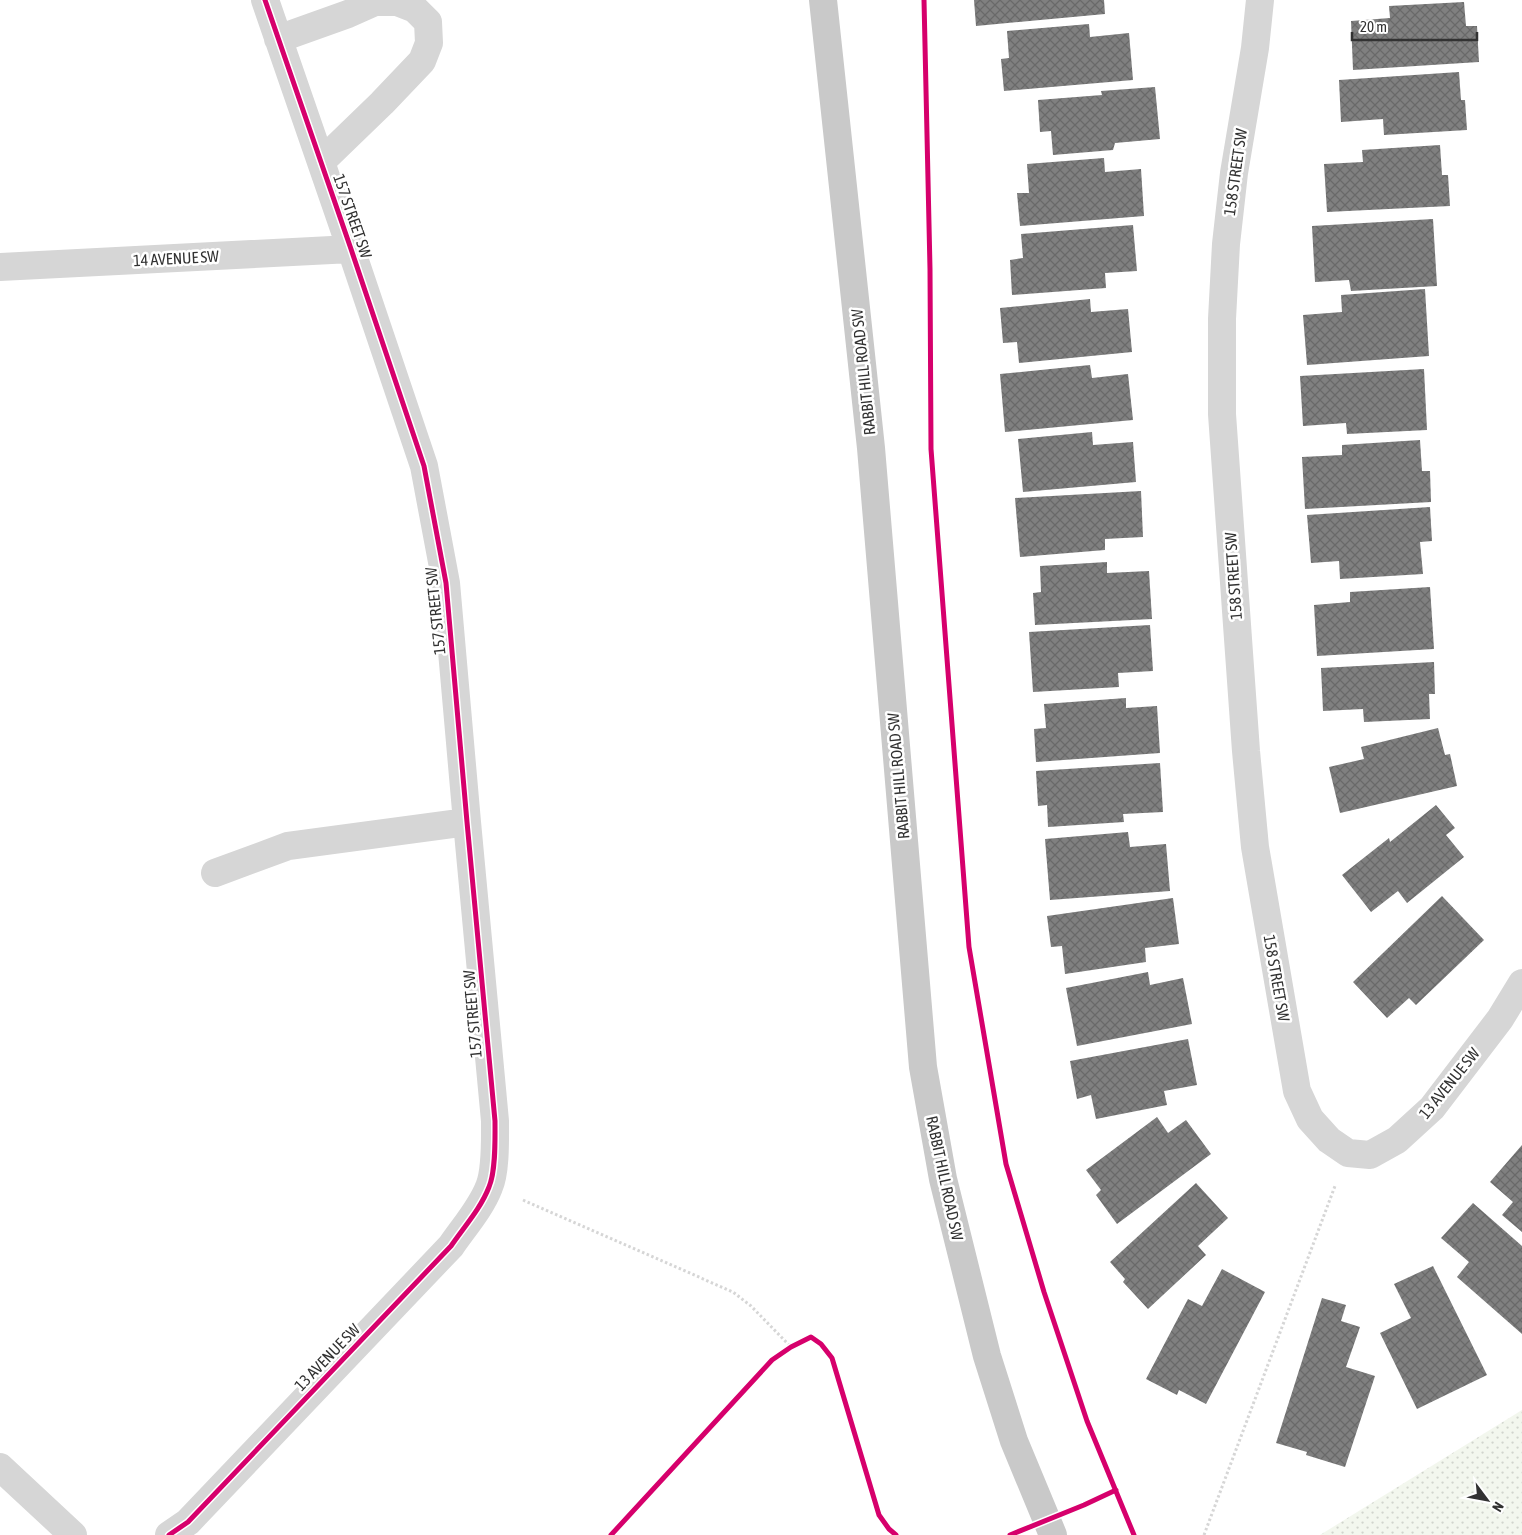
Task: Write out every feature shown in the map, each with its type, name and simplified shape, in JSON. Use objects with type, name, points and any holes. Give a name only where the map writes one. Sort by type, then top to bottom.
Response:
[{"type":"main road","name":"RABBIT HILL ROAD SW","points":[[823,0],[870,448],[923,1067],[943,1179],[987,1356],[1014,1441],[1045,1520],[1053,1535]]},
{"type":"street","name":"157 STREET SW","points":[[265,0],[424,466],[446,583],[495,1121],[495,1148],[490,1186]]},
{"type":"street","name":"158 STREET SW","points":[[1260,0],[1255,48],[1234,173],[1226,244],[1222,320],[1222,414],[1245,741],[1255,848],[1297,1091],[1310,1119],[1338,1147]]},
{"type":"street","name":"157 STREET SW","points":[[278,39],[348,14],[375,2],[397,2],[416,9],[428,22],[429,43],[422,60],[382,103],[321,162]]},
{"type":"street","name":"14 AVENUE SW","points":[[0,267],[351,248]]},
{"type":"street","points":[[215,873],[288,846],[467,822]]},
{"type":"street","name":"13 AVENUE SW","points":[[1338,1147],[1370,1155],[1397,1140],[1432,1108],[1500,1019],[1522,983]]},
{"type":"street","name":"13 AVENUE SW","points":[[169,1535],[188,1522],[451,1246],[490,1186]]},
{"type":"street","points":[[0,1467],[73,1535]]},
{"type":"path","points":[[1204,1535],[1338,1147]]},
{"type":"path","points":[[490,1186],[733,1292],[751,1306],[793,1346],[785,1352]]},
{"type":"shaded area","points":[[1522,1410],[1522,1535],[1320,1535]]},
{"type":"building","points":[[974,0],[1104,0],[1105,14],[976,26]]},
{"type":"building","points":[[1464,2],[1466,26],[1477,26],[1479,62],[1353,70],[1351,21],[1390,18],[1389,6]]},
{"type":"building","points":[[1089,24],[1090,37],[1129,33],[1133,80],[1004,91],[1001,59],[1009,58],[1007,31]]},
{"type":"building","points":[[1459,72],[1461,100],[1465,100],[1467,130],[1384,135],[1383,119],[1341,122],[1339,80]]},
{"type":"building","points":[[1155,87],[1160,139],[1115,143],[1113,150],[1053,155],[1051,131],[1040,132],[1038,100],[1102,95],[1101,91]]},
{"type":"building","points":[[1440,145],[1442,175],[1448,175],[1450,206],[1327,212],[1324,164],[1363,162],[1362,150]]},
{"type":"building","points":[[1104,158],[1105,172],[1141,169],[1144,216],[1020,226],[1017,193],[1029,193],[1027,164]]},
{"type":"building","points":[[1433,219],[1437,286],[1351,291],[1349,280],[1315,282],[1312,226]]},
{"type":"building","points":[[1133,225],[1137,271],[1105,273],[1106,288],[1012,295],[1010,260],[1023,258],[1021,234]]},
{"type":"building","points":[[1425,289],[1429,356],[1307,365],[1303,315],[1342,312],[1341,295]]},
{"type":"building","points":[[1090,299],[1091,312],[1128,309],[1132,352],[1019,363],[1017,342],[1003,343],[1000,308]]},
{"type":"building","points":[[1090,365],[1092,378],[1128,374],[1133,420],[1005,432],[1000,374]]},
{"type":"building","points":[[1424,369],[1427,430],[1347,434],[1346,423],[1303,426],[1300,376]]},
{"type":"building","points":[[1092,432],[1093,445],[1133,442],[1136,482],[1023,492],[1018,439]]},
{"type":"building","points":[[1420,440],[1422,471],[1430,471],[1431,502],[1305,509],[1302,457],[1342,455],[1342,445]]},
{"type":"building","points":[[1141,491],[1143,537],[1105,539],[1105,550],[1020,557],[1015,498]]},
{"type":"building","points":[[1430,507],[1432,541],[1420,542],[1423,574],[1340,579],[1339,561],[1311,563],[1307,515]]},
{"type":"building","points":[[1107,562],[1107,573],[1149,571],[1152,619],[1035,625],[1033,593],[1041,592],[1040,566]]},
{"type":"building","points":[[1430,587],[1434,649],[1317,656],[1314,605],[1350,602],[1350,592]]},
{"type":"building","points":[[1150,625],[1153,671],[1118,673],[1119,687],[1033,692],[1029,632]]},
{"type":"building","points":[[1434,662],[1435,694],[1429,694],[1430,719],[1364,722],[1363,709],[1323,711],[1321,668]]},
{"type":"building","points":[[1126,698],[1126,708],[1157,706],[1160,753],[1036,762],[1034,729],[1046,728],[1044,704]]},
{"type":"building","points":[[1438,728],[1445,755],[1450,754],[1457,786],[1340,813],[1329,767],[1364,759],[1361,747]]},
{"type":"building","points":[[1160,763],[1163,812],[1123,814],[1124,822],[1048,827],[1047,805],[1038,806],[1036,771]]},
{"type":"building","points":[[1436,805],[1455,828],[1446,835],[1464,857],[1407,903],[1398,891],[1371,912],[1342,875],[1389,838],[1390,842]]},
{"type":"building","points":[[1128,832],[1130,847],[1166,844],[1170,891],[1050,900],[1045,839]]},
{"type":"building","points":[[1442,896],[1484,940],[1416,1005],[1409,998],[1387,1018],[1353,982]]},
{"type":"building","points":[[1173,898],[1179,944],[1145,948],[1146,962],[1065,974],[1062,946],[1051,947],[1047,916]]},
{"type":"building","points":[[1148,972],[1150,985],[1183,978],[1192,1024],[1077,1046],[1066,988]]},
{"type":"building","points":[[1188,1039],[1197,1085],[1164,1091],[1167,1105],[1096,1119],[1091,1095],[1077,1099],[1070,1061]]},
{"type":"building","points":[[1157,1117],[1168,1133],[1186,1120],[1211,1154],[1117,1224],[1096,1195],[1101,1190],[1086,1170]]},
{"type":"building","points":[[1522,1145],[1522,1232],[1502,1215],[1513,1202],[1490,1182]]},
{"type":"building","points":[[1196,1183],[1228,1218],[1198,1246],[1206,1255],[1148,1309],[1123,1282],[1125,1279],[1110,1262]]},
{"type":"building","points":[[1473,1203],[1522,1246],[1522,1334],[1457,1277],[1469,1262],[1441,1238]]},
{"type":"building","points":[[1433,1266],[1487,1375],[1417,1409],[1380,1333],[1411,1318],[1394,1284]]},
{"type":"building","points":[[1222,1269],[1265,1292],[1206,1404],[1179,1390],[1177,1395],[1146,1379],[1188,1299],[1202,1306]]},
{"type":"building","points":[[1322,1298],[1346,1305],[1341,1321],[1360,1327],[1346,1367],[1375,1376],[1345,1467],[1306,1455],[1307,1452],[1276,1443]]},
{"type":"cycle path","points":[[169,1535],[188,1522],[451,1246],[486,1195],[493,1172],[495,1154],[495,1121],[446,583],[424,466],[265,0]]},
{"type":"cycle path","points":[[924,0],[930,269],[931,449],[969,947],[1006,1164],[1044,1292],[1087,1421],[1134,1535]]},
{"type":"cycle path","points":[[611,1535],[772,1360],[791,1347],[811,1337],[821,1344],[832,1358],[879,1515],[896,1535]]},
{"type":"cycle path","points":[[1010,1535],[1116,1490]]}]
